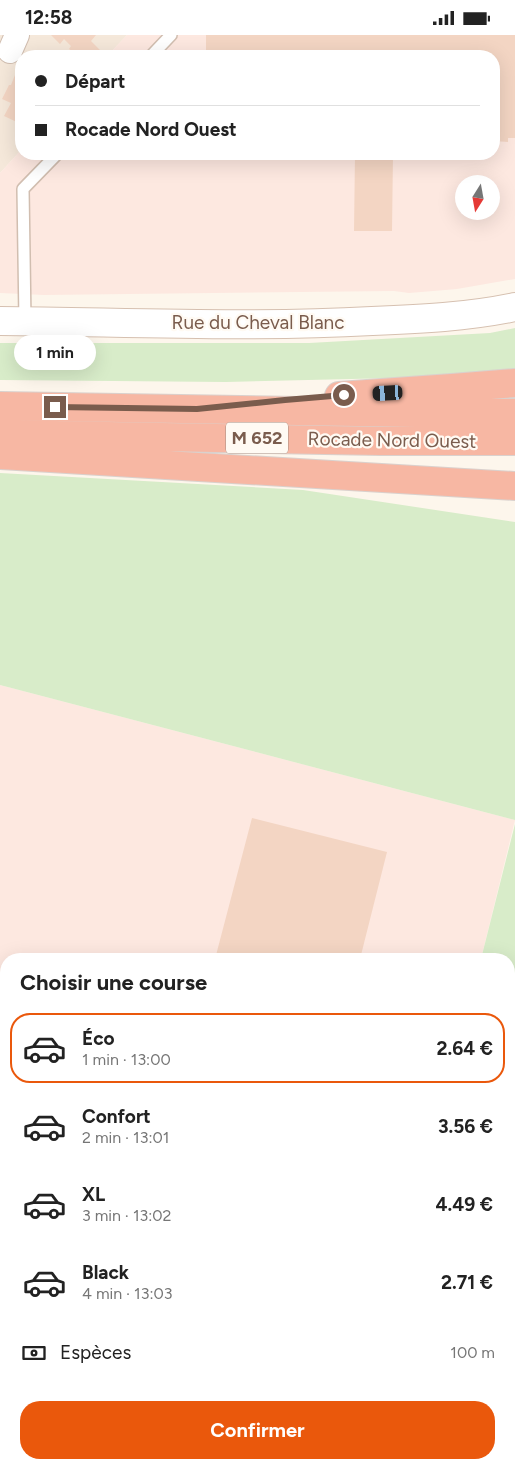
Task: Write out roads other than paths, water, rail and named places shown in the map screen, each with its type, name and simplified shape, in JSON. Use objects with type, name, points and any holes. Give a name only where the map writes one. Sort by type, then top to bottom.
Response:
[{"type":"highway","points":[[197,409],[310,397],[452,389],[515,383]]},
{"type":"highway","name":"Rocade Nord Ouest","points":[[0,406],[515,413]]},
{"type":"highway","name":"Rocade Nord Ouest","points":[[0,434],[515,441]]},
{"type":"highway","points":[[0,455],[515,486]]},
{"type":"highway","points":[[248,469],[515,497]]},
{"type":"street","name":"Rue du Cheval Blanc","points":[[13,321],[321,324],[448,317],[515,307]]},
{"type":"lane","points":[[157,50],[171,35]]},
{"type":"lane","points":[[13,321],[23,189],[51,160]]}]
